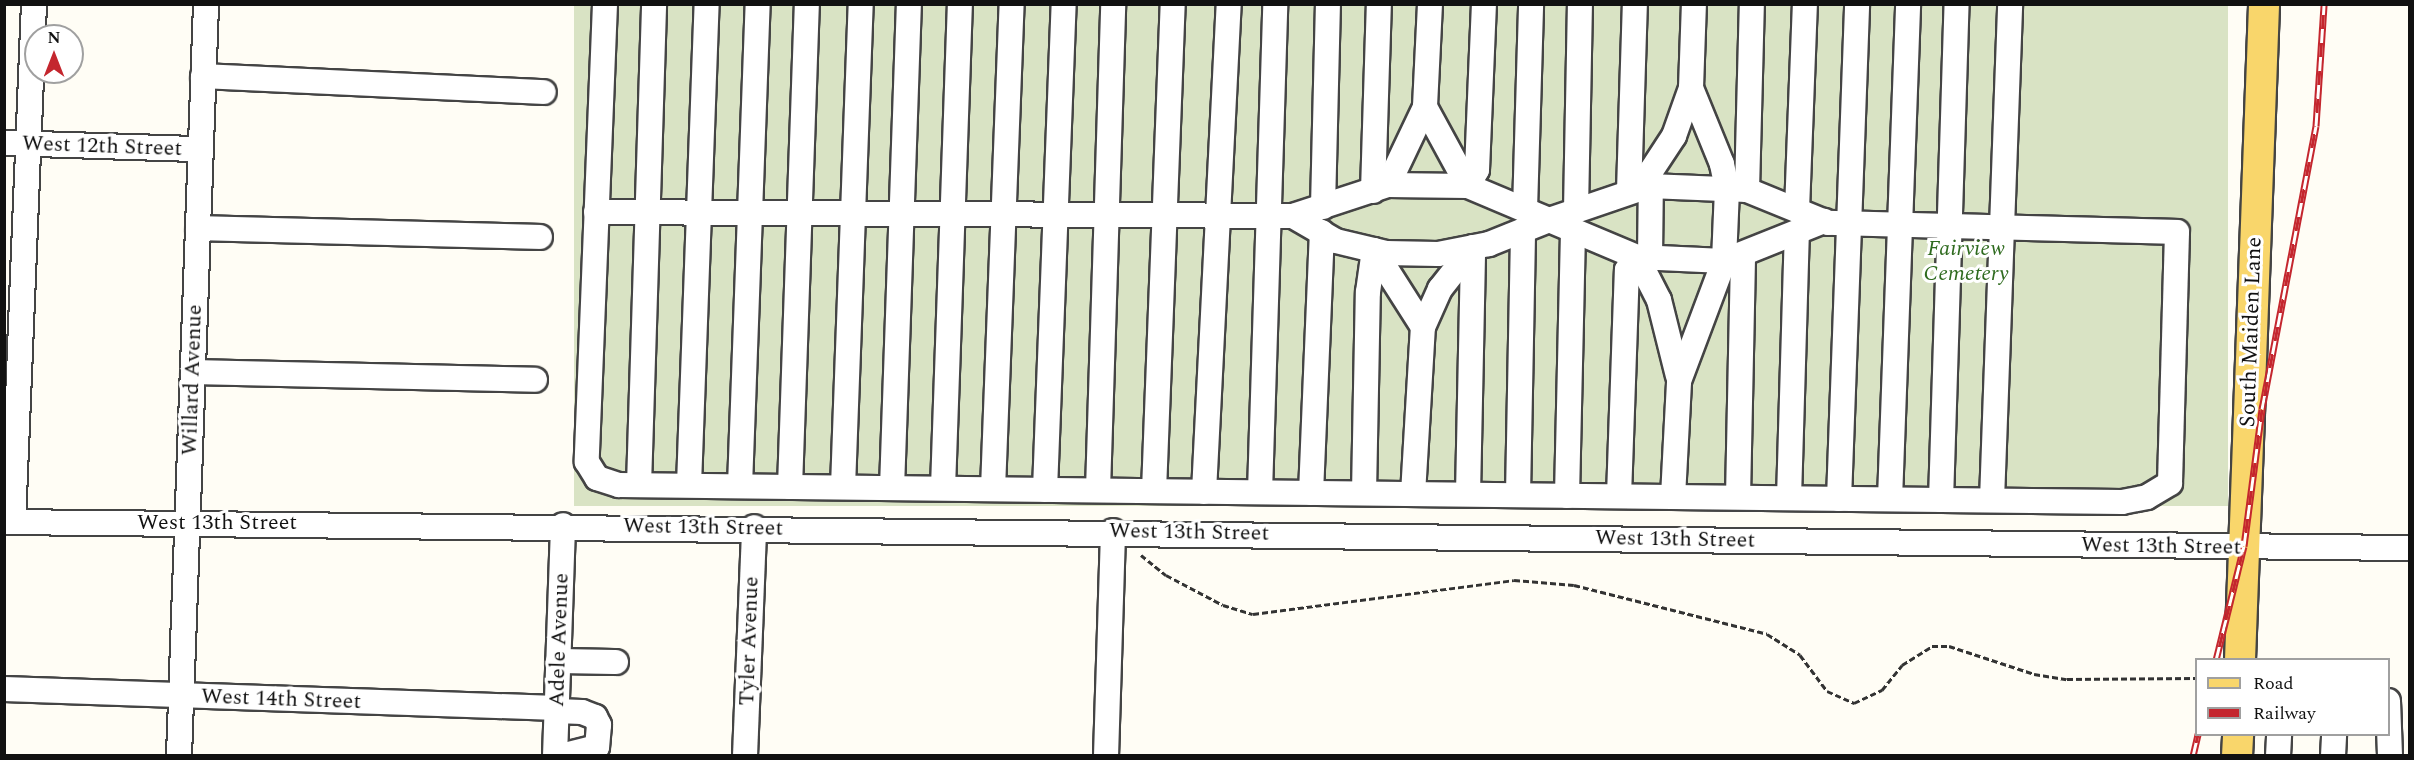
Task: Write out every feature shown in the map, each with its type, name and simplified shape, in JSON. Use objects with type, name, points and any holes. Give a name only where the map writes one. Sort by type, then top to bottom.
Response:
[{"type":"main road","name":"South Maiden Lane","points":[[2241,658],[2264,4]]},
{"type":"main road","points":[[2237,756],[2238,736]]},
{"type":"street","points":[[9,522],[34,4]]},
{"type":"street","name":"Willard Avenue","points":[[178,756],[206,4]]},
{"type":"street","points":[[605,4],[587,462],[597,478],[639,485],[2122,502],[2147,497],[2170,483],[2177,232],[1797,222],[1733,259],[1643,257],[1575,220]]},
{"type":"street","points":[[639,485],[654,4]]},
{"type":"street","points":[[689,485],[707,4]]},
{"type":"street","points":[[740,486],[758,4]]},
{"type":"street","points":[[790,487],[807,4]]},
{"type":"street","points":[[843,487],[861,4]]},
{"type":"street","points":[[892,488],[904,213],[909,4]]},
{"type":"street","points":[[943,488],[955,214],[960,4]]},
{"type":"street","points":[[993,489],[1012,4]]},
{"type":"street","points":[[1045,490],[1064,4]]},
{"type":"street","points":[[1098,490],[1113,4]]},
{"type":"street","points":[[1154,491],[1167,215],[1173,4]]},
{"type":"street","points":[[1204,492],[1220,216],[1229,4]]},
{"type":"street","points":[[1260,492],[1281,216],[1275,4]]},
{"type":"street","points":[[1323,207],[1328,4]]},
{"type":"street","points":[[1379,4],[1380,188]]},
{"type":"street","points":[[1380,188],[1425,107],[1430,4]]},
{"type":"street","points":[[1468,186],[1477,170],[1484,4]]},
{"type":"street","points":[[1518,495],[1531,4]]},
{"type":"street","points":[[1567,496],[1580,4]]},
{"type":"street","points":[[1635,4],[1639,189],[1643,257],[1659,300],[1679,381],[1673,497]]},
{"type":"street","points":[[1639,189],[1674,135],[1691,88],[1694,4]]},
{"type":"street","points":[[1738,497],[1733,259],[1752,4]]},
{"type":"street","points":[[1790,498],[1805,4]]},
{"type":"street","points":[[1839,499],[1857,4]]},
{"type":"street","points":[[1890,499],[1908,4]]},
{"type":"street","points":[[1941,500],[1957,4]]},
{"type":"street","points":[[1992,501],[2010,4]]},
{"type":"street","points":[[203,76],[544,92]]},
{"type":"street","points":[[1691,88],[1722,164],[1737,189]]},
{"type":"street","points":[[1425,107],[1468,186],[1524,220]]},
{"type":"street","name":"West 12th Street","points":[[4,143],[200,149]]},
{"type":"street","points":[[596,212],[1281,216],[1323,207],[1380,188],[1468,186]]},
{"type":"street","points":[[1281,216],[1374,250],[1438,255],[1473,247],[1524,220],[1575,220],[1639,189],[1737,189],[1797,222]]},
{"type":"street","points":[[198,228],[540,237]]},
{"type":"street","points":[[1311,493],[1322,232]]},
{"type":"street","points":[[1413,494],[1423,327],[1440,289],[1473,247]]},
{"type":"street","points":[[1468,494],[1473,247]]},
{"type":"street","points":[[1374,250],[1423,327]]},
{"type":"street","points":[[1364,493],[1368,292],[1374,250]]},
{"type":"street","points":[[1619,496],[1627,270],[1643,257]]},
{"type":"street","points":[[1679,381],[1733,259]]},
{"type":"street","points":[[193,372],[535,380]]},
{"type":"street","name":"West 13th Street","points":[[9,522],[754,527],[1112,536],[2409,548]]},
{"type":"street","name":"Adele Avenue","points":[[555,756],[563,525]]},
{"type":"street","name":"Tyler Avenue","points":[[745,756],[754,527]]},
{"type":"street","points":[[1106,756],[1112,536]]},
{"type":"street","name":"West 13th Street","points":[[2373,546],[2409,537]]},
{"type":"street","points":[[558,661],[616,662]]},
{"type":"street","name":"West 14th Street","points":[[4,689],[556,710],[582,712],[595,717],[599,725],[597,747],[562,756]]},
{"type":"street","points":[[2278,756],[2279,736]]},
{"type":"street","points":[[2333,756],[2334,736]]},
{"type":"street","points":[[2389,736],[2390,756]]},
{"type":"path","points":[[1112,536],[1223,605],[1253,614],[1514,580],[1574,585],[1767,634],[1800,655],[1827,691],[1854,703],[1882,690],[1902,664],[1932,646],[1949,646],[2034,674],[2067,679],[2195,678]]},
{"type":"green space","name":"Fairview Cemetery","points":[[574,5],[2228,5],[2228,506],[574,506]]},
{"type":"railway","points":[[2216,658],[2244,546],[2262,409],[2316,126],[2324,4]]},
{"type":"railway","points":[[2193,756],[2198,736]]}]
